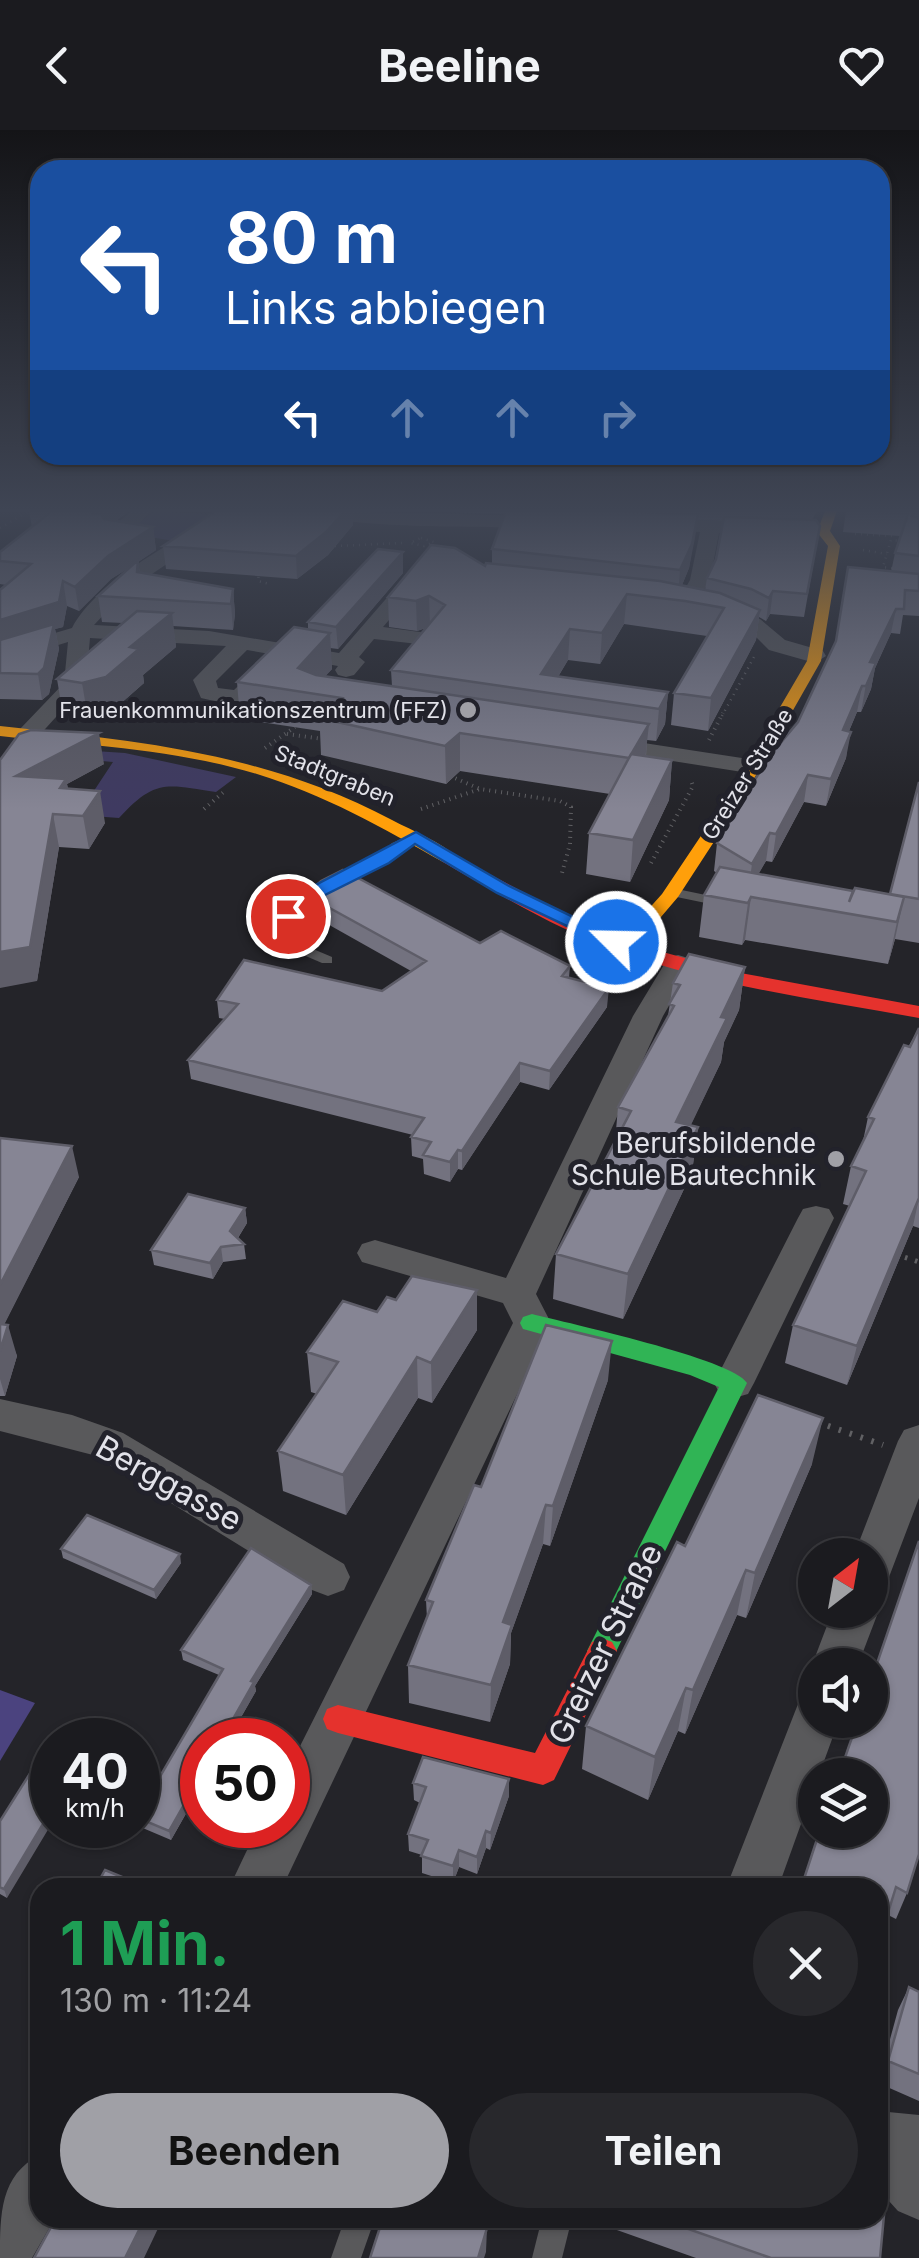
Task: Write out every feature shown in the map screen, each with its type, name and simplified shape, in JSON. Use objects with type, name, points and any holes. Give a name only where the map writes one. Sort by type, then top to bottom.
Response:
[{"type":"street","points":[[28,734],[74,684],[80,632],[97,610]]},
{"type":"street","points":[[344,660],[388,610]]},
{"type":"street","points":[[696,610],[753,623],[777,645],[814,656]]},
{"type":"street","name":"Greizer Straße","points":[[625,947],[672,892],[755,766],[814,656],[827,610]]},
{"type":"street","points":[[372,630],[428,638],[404,667]]},
{"type":"street","points":[[0,656],[80,632],[183,635],[354,662],[330,688]]},
{"type":"street","points":[[242,643],[204,680],[209,692],[239,698],[269,668]]},
{"type":"street","name":"Stadtgraben","points":[[0,731],[109,741],[220,761],[294,780],[390,823],[503,890],[625,947],[678,964],[919,1012]]},
{"type":"street","points":[[582,741],[755,766]]},
{"type":"street","points":[[310,1776],[524,1309],[648,1016],[678,964]]},
{"type":"street","name":"Greizer Straße","points":[[338,1719],[543,1770],[816,1218]]},
{"type":"street","points":[[376,1254],[734,1383]]},
{"type":"street","name":"Berggasse","points":[[0,1415],[72,1431],[108,1444],[328,1577]]},
{"type":"street","points":[[883,1538],[916,1448]]},
{"type":"street","points":[[756,1878],[808,1738]]},
{"type":"street","points":[[260,1878],[275,1848]]},
{"type":"street","points":[[888,2143],[919,2144]]},
{"type":"street","points":[[888,2154],[919,2190]]},
{"type":"street","points":[[0,2256],[30,2202]]},
{"type":"lane","points":[[327,960],[272,936],[314,893],[416,838]]},
{"type":"lane","points":[[672,892],[748,906]]},
{"type":"lane","points":[[346,2258],[356,2228]]},
{"type":"lane","points":[[548,2258],[555,2228]]},
{"type":"path","points":[[287,734],[332,740]]},
{"type":"path","points":[[446,774],[480,789],[560,802],[571,808],[570,844],[562,873]]},
{"type":"path","points":[[390,823],[480,789]]},
{"type":"path","points":[[204,808],[220,794]]},
{"type":"path","points":[[883,1250],[919,1262]]},
{"type":"path","points":[[803,1418],[916,1448]]},
{"type":"shaded area","points":[[49,748],[125,753],[236,777],[216,792],[162,787],[142,796],[119,818],[78,815],[113,762],[45,756]]},
{"type":"shaded area","points":[[0,1690],[35,1703],[0,1761]]},
{"type":"building","points":[[0,610],[32,610],[0,620]]},
{"type":"building","points":[[319,610],[351,610],[336,627],[308,622]]},
{"type":"building","points":[[441,610],[617,610],[602,633],[570,629],[541,674],[668,692],[659,709],[391,670]]},
{"type":"building","points":[[723,610],[760,610],[711,698],[674,693]]},
{"type":"building","points":[[841,610],[895,610],[870,662],[876,663],[866,686],[862,686],[843,730],[851,732],[831,779],[808,775],[776,834],[770,833],[752,864],[717,843],[768,758],[798,722],[836,641]]},
{"type":"building","points":[[137,611],[172,613],[130,647],[139,649],[106,677],[82,683],[57,679]]},
{"type":"building","points":[[54,624],[44,668],[38,674],[0,673],[0,640]]},
{"type":"building","points":[[294,627],[330,633],[298,668],[316,675],[649,724],[629,758],[460,733],[445,746],[319,718],[342,698],[237,682]]},
{"type":"building","points":[[31,730],[99,733],[16,776],[66,779],[60,788],[100,791],[83,816],[53,814],[30,947],[0,952],[0,760],[19,734]]},
{"type":"building","points":[[631,754],[672,760],[633,840],[589,833]]},
{"type":"building","points":[[919,782],[919,899],[890,894]]},
{"type":"building","points":[[720,867],[853,891],[849,902],[855,888],[904,897],[897,922],[751,897],[748,903],[704,895]]},
{"type":"building","points":[[343,870],[480,943],[501,931],[570,966],[562,976],[609,988],[550,1071],[520,1063],[462,1151],[458,1150],[450,1162],[423,1155],[431,1142],[411,1137],[424,1118],[188,1060],[238,1004],[217,1000],[244,960],[382,991],[426,961],[306,895],[321,881]]},
{"type":"building","points":[[689,954],[745,967],[721,1017],[727,1018],[676,1122],[698,1127],[628,1274],[556,1254],[631,1111],[618,1107],[674,1006],[669,1004],[680,985],[673,983]]},
{"type":"building","points":[[919,1028],[919,1198],[857,1346],[793,1325],[866,1171],[851,1166],[874,1119],[868,1117],[904,1045],[910,1047]]},
{"type":"building","points":[[0,1138],[72,1146],[0,1285]]},
{"type":"building","points":[[188,1194],[245,1208],[230,1231],[244,1244],[221,1247],[210,1263],[151,1250]]},
{"type":"building","points":[[412,1276],[477,1290],[431,1363],[417,1357],[343,1475],[278,1451],[338,1362],[307,1352],[343,1301],[377,1312],[387,1297],[396,1300]]},
{"type":"building","points":[[0,1324],[8,1325],[0,1351]]},
{"type":"building","points":[[546,1325],[612,1341],[553,1506],[546,1505],[503,1622],[512,1625],[491,1685],[408,1665],[433,1602],[426,1600],[474,1485],[481,1487]]},
{"type":"building","points":[[758,1395],[823,1418],[755,1573],[746,1570],[693,1690],[686,1688],[655,1757],[586,1726],[677,1542],[685,1546]]},
{"type":"building","points":[[87,1515],[180,1554],[154,1590],[61,1549]]},
{"type":"building","points":[[919,1541],[919,1854],[907,1893],[896,1887],[888,1913],[888,1878],[804,1878],[814,1848],[888,1848],[888,1758],[845,1758],[852,1738],[888,1738],[888,1648],[882,1648]]},
{"type":"building","points":[[251,1548],[311,1585],[251,1681],[254,1682],[234,1718],[194,1718],[223,1669],[181,1650]]},
{"type":"building","points":[[180,1742],[180,1812],[169,1831],[160,1827],[160,1776]]},
{"type":"building","points":[[423,1757],[509,1779],[491,1833],[486,1831],[477,1857],[459,1850],[453,1866],[421,1856],[428,1840],[408,1834],[426,1787],[413,1783]]},
{"type":"building","points":[[30,1773],[30,1846],[4,1889],[0,1887],[0,1821]]},
{"type":"building","points":[[105,1870],[124,1878],[101,1878]]},
{"type":"building","points":[[909,1987],[919,1992],[919,2074],[888,2061]]},
{"type":"building","points":[[50,2228],[140,2228],[125,2258],[34,2258]]},
{"type":"building","points":[[380,2228],[487,2228],[478,2258],[370,2258]]},
{"type":"building","points":[[686,2228],[883,2228],[880,2258],[771,2258]]},
{"type":"traffic: fast","points":[[532,1323],[697,1367],[734,1383],[602,1651]]},
{"type":"traffic: slow","points":[[625,947],[669,897],[739,791],[814,661],[823,610]]},
{"type":"traffic: slow","points":[[0,731],[188,753],[261,770],[336,798],[449,858]]},
{"type":"traffic: jam","points":[[449,858],[558,918],[627,948],[735,978],[919,1012]]},
{"type":"traffic: jam","points":[[338,1719],[543,1770],[602,1651]]},
{"type":"place","name":"Frauenkommunikationszentrum (FFZ)","points":[[468,710]]},
{"type":"place","name":"Berufsbildende Schule Bautechnik","points":[[836,1159]]},
{"type":"route","points":[[288,916],[314,893],[416,838],[503,890],[616,942]]}]
